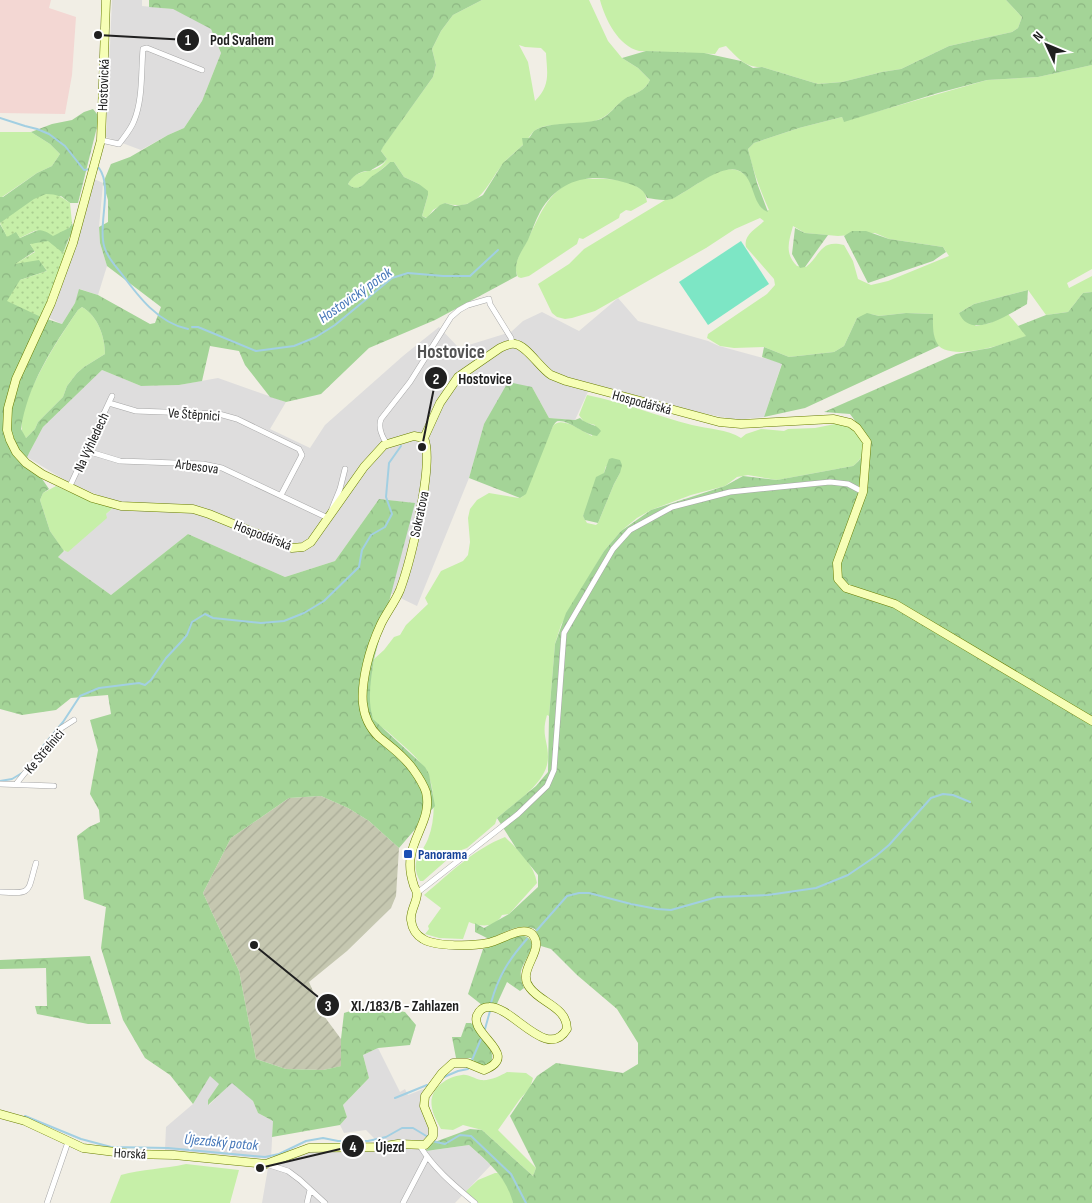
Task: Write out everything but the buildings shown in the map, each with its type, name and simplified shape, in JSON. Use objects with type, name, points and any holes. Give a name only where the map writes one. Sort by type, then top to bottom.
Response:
[{"type":"street","name":"Hostovická","points":[[102,140],[106,0]]},
{"type":"street","points":[[102,140],[119,144],[134,121],[138,109],[143,49],[147,48],[202,70]]},
{"type":"street","name":"Hospodářská","points":[[102,140],[73,243],[51,304],[21,366],[8,408],[7,430],[16,452],[26,463],[42,474],[92,498],[120,506],[193,509],[292,548],[303,547],[310,542],[364,467],[384,445],[414,436],[424,438]]},
{"type":"street","points":[[388,444],[384,439],[379,424],[381,419],[410,382],[446,325],[459,310],[468,305],[489,299],[490,304],[511,338],[512,344],[500,348],[458,377],[440,403],[424,438]]},
{"type":"street","name":"Hospodářská","points":[[512,344],[523,348],[551,375],[566,381],[719,422],[741,424],[833,419],[850,423],[857,428],[867,442],[863,492],[837,563],[838,579],[846,588],[895,604],[1092,721]]},
{"type":"street","name":"Na Výhledech","points":[[69,488],[112,396]]},
{"type":"street","name":"Ve Štěpnici","points":[[109,404],[136,411],[219,414],[237,419],[299,449],[302,455],[281,495]]},
{"type":"street","name":"Sokratova","points":[[417,893],[410,867],[410,854],[422,827],[427,804],[426,793],[420,779],[410,764],[399,752],[378,736],[369,725],[363,710],[362,694],[370,652],[382,623],[400,590],[414,538],[425,485],[426,446],[424,438]]},
{"type":"street","name":"Arbesova","points":[[87,451],[120,461],[203,464],[222,468],[329,517]]},
{"type":"street","points":[[329,517],[340,489],[345,469]]},
{"type":"street","points":[[266,1164],[309,1148],[398,1144],[420,1146],[431,1139],[433,1128],[424,1106],[425,1096],[434,1083],[453,1063],[467,1063],[484,1070],[493,1067],[497,1060],[494,1046],[476,1025],[476,1018],[483,1008],[494,1008],[540,1036],[552,1040],[563,1037],[567,1029],[567,1023],[558,1010],[528,987],[526,973],[536,948],[536,941],[531,934],[525,931],[518,932],[490,943],[480,944],[429,942],[418,936],[412,928],[411,918],[417,893],[518,814],[547,786],[554,770],[564,633],[612,549],[630,530],[672,507],[730,492],[830,482],[848,484],[863,492]]},
{"type":"street","name":"Ke Střelnici","points":[[16,784],[60,729],[74,720]]},
{"type":"street","name":"Ke Střelnici","points":[[0,784],[54,786]]},
{"type":"street","points":[[0,892],[22,894],[28,890],[36,863]]},
{"type":"street","name":"Horská","points":[[0,1114],[25,1121],[83,1148],[105,1152],[174,1155],[266,1164]]},
{"type":"street","points":[[47,1203],[68,1142]]},
{"type":"street","points":[[420,1146],[427,1157],[452,1183],[475,1203]]},
{"type":"street","points":[[403,1203],[427,1157]]},
{"type":"street","points":[[266,1164],[288,1171],[325,1203]]},
{"type":"street","points":[[307,1203],[310,1190]]},
{"type":"shaded area","points":[[0,0],[51,0],[49,8],[76,17],[72,75],[65,114],[0,113]]},
{"type":"shaded area","points":[[112,0],[142,0],[142,6],[173,9],[193,18],[211,29],[221,53],[202,101],[184,128],[141,150],[106,137]]},
{"type":"shaded area","points":[[94,179],[103,183],[99,227],[100,243],[107,266],[98,295],[80,289],[75,303],[62,324],[49,318]]},
{"type":"shaded area","points":[[618,298],[638,321],[782,363],[764,417],[736,420],[591,385],[575,420],[549,418],[532,387],[484,424],[469,478],[417,606],[390,593],[414,503],[379,499],[335,561],[285,577],[188,534],[111,595],[58,557],[113,508],[114,502],[68,482],[27,457],[43,427],[102,370],[141,386],[179,385],[218,378],[286,402],[270,429],[310,448],[325,425],[439,327],[459,348],[511,332],[523,321],[542,312],[579,331]]},
{"type":"shaded area","points":[[321,796],[348,808],[369,821],[399,848],[396,896],[391,908],[347,951],[309,982],[324,1016],[341,1039],[342,1066],[323,1070],[286,1069],[256,1059],[239,971],[203,893],[231,838],[289,798]]},
{"type":"shaded area","points":[[378,1048],[400,1092],[405,1089],[408,1095],[426,1088],[420,1103],[425,1116],[431,1124],[427,1151],[469,1145],[491,1165],[455,1203],[262,1203],[268,1168],[315,1145],[342,1146],[378,1142],[366,1130],[344,1133],[340,1125],[347,1117],[343,1105],[369,1078],[363,1055]]},
{"type":"shaded area","points":[[210,1075],[220,1084],[208,1100],[209,1105],[232,1082],[253,1101],[258,1113],[273,1121],[271,1159],[165,1150],[166,1127],[193,1104]]},
{"type":"green space","points":[[149,0],[482,0],[453,15],[441,31],[432,49],[436,65],[433,77],[383,147],[381,151],[387,159],[370,171],[363,171],[357,174],[348,184],[358,188],[390,162],[394,162],[404,177],[419,184],[428,191],[422,216],[426,218],[440,205],[445,203],[455,206],[467,204],[483,195],[503,163],[523,145],[522,138],[529,138],[534,131],[547,126],[598,120],[626,98],[643,89],[650,80],[638,68],[622,58],[646,51],[704,53],[741,61],[753,68],[762,67],[818,84],[842,82],[901,69],[949,46],[1012,32],[1018,28],[1022,17],[1006,0],[1092,0],[1092,65],[1038,77],[987,80],[844,122],[842,117],[799,128],[754,143],[748,149],[757,183],[768,212],[758,203],[743,173],[730,169],[714,175],[668,200],[647,198],[643,191],[637,187],[610,179],[587,179],[565,186],[547,201],[540,212],[519,257],[516,266],[517,276],[435,320],[369,348],[321,394],[286,402],[270,397],[245,365],[239,351],[210,346],[202,381],[179,385],[141,386],[102,370],[43,427],[27,457],[49,489],[43,493],[40,500],[50,531],[64,551],[58,557],[111,595],[188,534],[285,577],[335,561],[379,499],[415,503],[374,659],[370,704],[373,719],[425,767],[429,774],[435,806],[399,848],[369,821],[348,808],[321,796],[289,798],[231,838],[203,893],[239,971],[256,1059],[286,1069],[323,1070],[341,1066],[341,1039],[344,1013],[359,1009],[374,1008],[405,1012],[416,1025],[410,1045],[378,1048],[363,1055],[369,1078],[343,1105],[347,1117],[340,1125],[272,1137],[273,1121],[258,1113],[253,1101],[232,1083],[208,1105],[208,1100],[219,1084],[210,1076],[193,1104],[170,1075],[145,1058],[123,1020],[101,948],[106,907],[84,899],[77,836],[100,822],[99,810],[90,794],[98,750],[90,720],[111,714],[108,695],[71,698],[56,710],[22,715],[0,709],[0,224],[7,236],[16,231],[20,238],[38,230],[69,228],[72,223],[74,230],[63,253],[30,244],[35,251],[17,263],[39,259],[47,271],[20,280],[41,317],[62,324],[75,303],[79,289],[98,295],[150,324],[155,323],[161,307],[107,266],[100,243],[99,227],[108,222],[108,200],[103,183],[111,164],[130,157],[184,128],[202,101],[221,53],[211,29],[173,9],[149,7]],"holes":[[[82,307],[88,311],[100,328],[105,354],[77,373],[67,386],[63,397],[38,422],[35,429],[26,438],[21,429],[24,413],[42,367],[78,310]]]},
{"type":"green space","points":[[482,0],[589,0],[608,41],[622,58],[638,68],[650,80],[643,89],[623,100],[600,119],[592,122],[543,127],[533,132],[524,144],[504,162],[480,196],[466,204],[445,203],[433,210],[427,218],[422,216],[428,195],[419,184],[404,177],[394,162],[390,162],[358,188],[351,187],[348,184],[359,173],[377,168],[387,159],[381,151],[382,148],[433,77],[436,65],[432,49],[441,31],[453,15]],"holes":[[[519,45],[541,48],[546,53],[546,84],[544,90],[535,101],[528,62]]]},
{"type":"green space","points":[[600,0],[1006,0],[1022,17],[1018,28],[1012,32],[949,46],[901,69],[842,82],[818,84],[746,64],[726,46],[719,48],[715,54],[639,51],[625,44],[619,38],[605,15]]},
{"type":"green space","points":[[1092,65],[1092,269],[1067,283],[1069,288],[1092,276],[1092,292],[1083,293],[1068,312],[1046,315],[1028,290],[974,304],[959,313],[976,326],[990,323],[1008,314],[1027,336],[978,350],[951,351],[941,348],[935,341],[933,314],[906,313],[879,316],[871,314],[857,318],[844,346],[834,352],[789,357],[764,347],[734,348],[720,346],[707,338],[708,334],[767,294],[775,285],[774,279],[746,247],[748,236],[764,221],[760,218],[735,229],[706,248],[595,311],[572,318],[557,317],[552,313],[538,284],[569,264],[584,249],[665,200],[684,192],[716,173],[736,170],[745,175],[749,179],[762,208],[766,211],[769,210],[757,180],[748,149],[754,143],[799,128],[842,117],[844,121],[987,80],[1038,77]],"holes":[[[793,226],[805,233],[838,236],[875,233],[889,239],[943,247],[949,256],[888,281],[871,285],[858,279],[853,261],[844,245],[830,244],[825,246],[806,267],[797,266],[789,252],[789,242]]]},
{"type":"green space","points":[[93,109],[97,114],[98,123],[78,203],[70,203],[61,196],[0,223],[0,197],[3,197],[37,173],[52,166],[60,154],[50,144],[31,132],[52,124],[72,120],[84,112]]},
{"type":"green space","points":[[0,132],[31,132],[50,144],[60,154],[52,166],[37,173],[2,197],[0,197]]},
{"type":"green space","points":[[579,179],[623,181],[645,193],[647,202],[631,211],[626,210],[620,214],[619,218],[583,239],[579,238],[577,244],[529,276],[518,277],[516,272],[517,262],[542,210],[561,188]]},
{"type":"green space","points":[[46,194],[59,196],[70,203],[72,223],[69,228],[53,236],[40,230],[20,238],[16,232],[7,237],[0,223],[34,199]]},
{"type":"green space","points":[[795,228],[805,233],[828,235],[805,267],[800,268],[792,254]]},
{"type":"green space","points":[[74,230],[41,317],[7,301],[20,280],[47,271],[39,260],[15,264],[35,252],[30,244],[48,241],[63,253]]},
{"type":"green space","points":[[852,231],[866,231],[889,239],[943,247],[946,252],[933,261],[868,283],[844,236]]},
{"type":"green space","points":[[741,241],[769,284],[708,325],[679,282]]},
{"type":"green space","points":[[1028,290],[1027,304],[991,323],[972,325],[965,321],[959,313],[974,304]]},
{"type":"green space","points":[[1092,292],[1092,1203],[513,1203],[510,1193],[501,1178],[490,1164],[469,1145],[426,1151],[432,1143],[470,1129],[482,1130],[533,1176],[536,1168],[510,1116],[537,1076],[556,1063],[623,1073],[638,1064],[638,1043],[617,1009],[577,975],[551,949],[541,946],[535,929],[529,927],[517,928],[489,939],[475,932],[475,923],[484,928],[509,914],[538,887],[538,875],[516,848],[497,818],[536,786],[548,772],[549,716],[555,644],[566,613],[604,551],[621,531],[651,510],[725,486],[743,476],[777,480],[853,466],[862,456],[865,434],[850,414],[824,412],[956,354],[990,348],[1026,336],[1018,326],[1046,315],[1068,312],[1083,293]]},
{"type":"green space","points":[[82,307],[88,311],[100,328],[105,354],[77,373],[67,386],[63,397],[38,422],[35,429],[26,438],[24,437],[22,425],[24,409],[31,391],[50,353],[78,310]]},
{"type":"green space","points":[[867,313],[879,316],[906,313],[933,314],[934,335],[939,346],[805,408],[764,417],[782,364],[762,357],[764,347],[789,357],[834,352],[844,346],[857,318]]},
{"type":"green space","points":[[508,382],[532,387],[549,418],[575,420],[580,418],[601,431],[597,436],[592,435],[568,423],[556,422],[526,494],[520,498],[469,478],[484,424]]},
{"type":"green space","points":[[587,395],[614,401],[692,425],[724,431],[741,438],[746,434],[761,429],[784,431],[840,423],[857,428],[862,438],[863,453],[858,462],[853,466],[777,480],[748,475],[737,477],[725,486],[691,495],[651,510],[621,531],[604,551],[561,625],[555,644],[549,716],[547,715],[545,722],[548,757],[543,775],[537,784],[497,818],[495,824],[467,848],[456,852],[423,881],[420,881],[416,863],[428,839],[432,825],[434,804],[431,783],[419,761],[376,723],[370,714],[369,690],[374,659],[394,637],[400,635],[406,625],[428,604],[425,598],[441,571],[463,561],[468,555],[470,542],[468,518],[470,509],[477,500],[489,493],[522,497],[553,426],[557,423],[561,422],[572,425],[592,436],[595,425],[584,422],[579,415]],"holes":[[[606,466],[620,473],[598,523],[596,525],[587,523],[583,516]]]},
{"type":"green space","points":[[609,459],[620,460],[622,465],[620,473],[598,523],[585,520],[583,516],[596,477],[604,473]]},
{"type":"green space","points":[[56,486],[90,501],[113,508],[106,514],[107,518],[68,552],[63,550],[50,531],[40,500],[43,493]]},
{"type":"green space","points":[[505,837],[529,864],[537,883],[509,914],[502,915],[496,922],[478,925],[469,922],[463,939],[439,938],[425,934],[429,929],[428,926],[441,908],[424,895],[472,855]]},
{"type":"green space","points":[[520,935],[527,937],[532,945],[521,971],[524,988],[520,991],[507,982],[496,1006],[482,1005],[468,994],[483,949]]},
{"type":"green space","points":[[90,956],[111,1024],[88,1024],[37,1014],[35,1006],[47,1006],[46,968],[0,969],[0,960]]},
{"type":"green space","points":[[466,1023],[471,1023],[487,1042],[492,1052],[491,1063],[481,1067],[471,1058],[456,1058],[452,1037],[461,1037]]},
{"type":"green space","points":[[507,1072],[526,1073],[533,1078],[530,1088],[498,1130],[536,1168],[533,1176],[482,1130],[463,1125],[453,1130],[441,1129],[433,1111],[431,1101],[433,1095],[444,1081],[456,1076],[465,1075],[488,1080]]},
{"type":"green space","points":[[186,1164],[239,1170],[230,1203],[110,1203],[121,1175]]},
{"type":"green space","points":[[498,1173],[510,1189],[513,1203],[478,1203],[465,1192],[478,1180]]},
{"type":"waterway","name":"Hostovický potok","points":[[0,118],[49,134],[65,146],[84,170],[91,169]]},
{"type":"waterway","name":"Hostovický potok","points":[[96,168],[99,168],[103,175],[105,184],[102,231],[107,254],[134,291],[158,315],[177,326],[188,329]]},
{"type":"waterway","name":"Hostovický potok","points":[[192,327],[198,327],[256,351],[294,346],[316,337],[335,325],[392,278],[408,273],[470,276],[498,250]]},
{"type":"waterway","points":[[34,757],[63,722],[80,696],[99,688],[139,683],[145,685],[187,635],[192,622],[205,614],[213,618],[261,623],[284,621],[304,613],[324,601],[359,567],[362,550],[371,535],[385,527],[392,514],[386,497],[389,463],[401,446]]},
{"type":"waterway","points":[[0,781],[12,779],[22,773]]},
{"type":"waterway","points":[[537,930],[567,896],[579,893],[589,893],[631,904],[671,910],[717,897],[768,895],[816,888],[848,875],[876,856],[889,845],[931,798],[943,794],[953,795],[970,802]]},
{"type":"waterway","points":[[491,1003],[505,969],[527,939]]},
{"type":"waterway","points":[[485,1029],[490,1011]]},
{"type":"waterway","points":[[472,1060],[481,1039]]},
{"type":"waterway","points":[[444,1077],[468,1069]]},
{"type":"waterway","points":[[395,1098],[427,1085]]},
{"type":"waterway","name":"Újezdský potok","points":[[25,1116],[81,1139],[111,1147],[168,1148],[265,1157],[279,1154],[306,1141],[323,1138],[338,1141],[368,1141],[386,1137],[402,1128],[413,1128],[428,1137]]},
{"type":"waterway","name":"Újezdský potok","points":[[432,1140],[445,1144],[460,1135],[471,1136],[511,1174],[526,1203]]},
{"type":"place","name":"Pod Svahem","points":[[98,35]]},
{"type":"place","name":"Hostovice","points":[[422,447]]},
{"type":"place","name":"Panorama","points":[[408,854]]},
{"type":"place","name":"XI./183/B - Zahlazen","points":[[254,945]]},
{"type":"place","name":"Újezd","points":[[260,1168]]},
{"type":"district","name":"Hostovice","points":[[451,351]]}]
